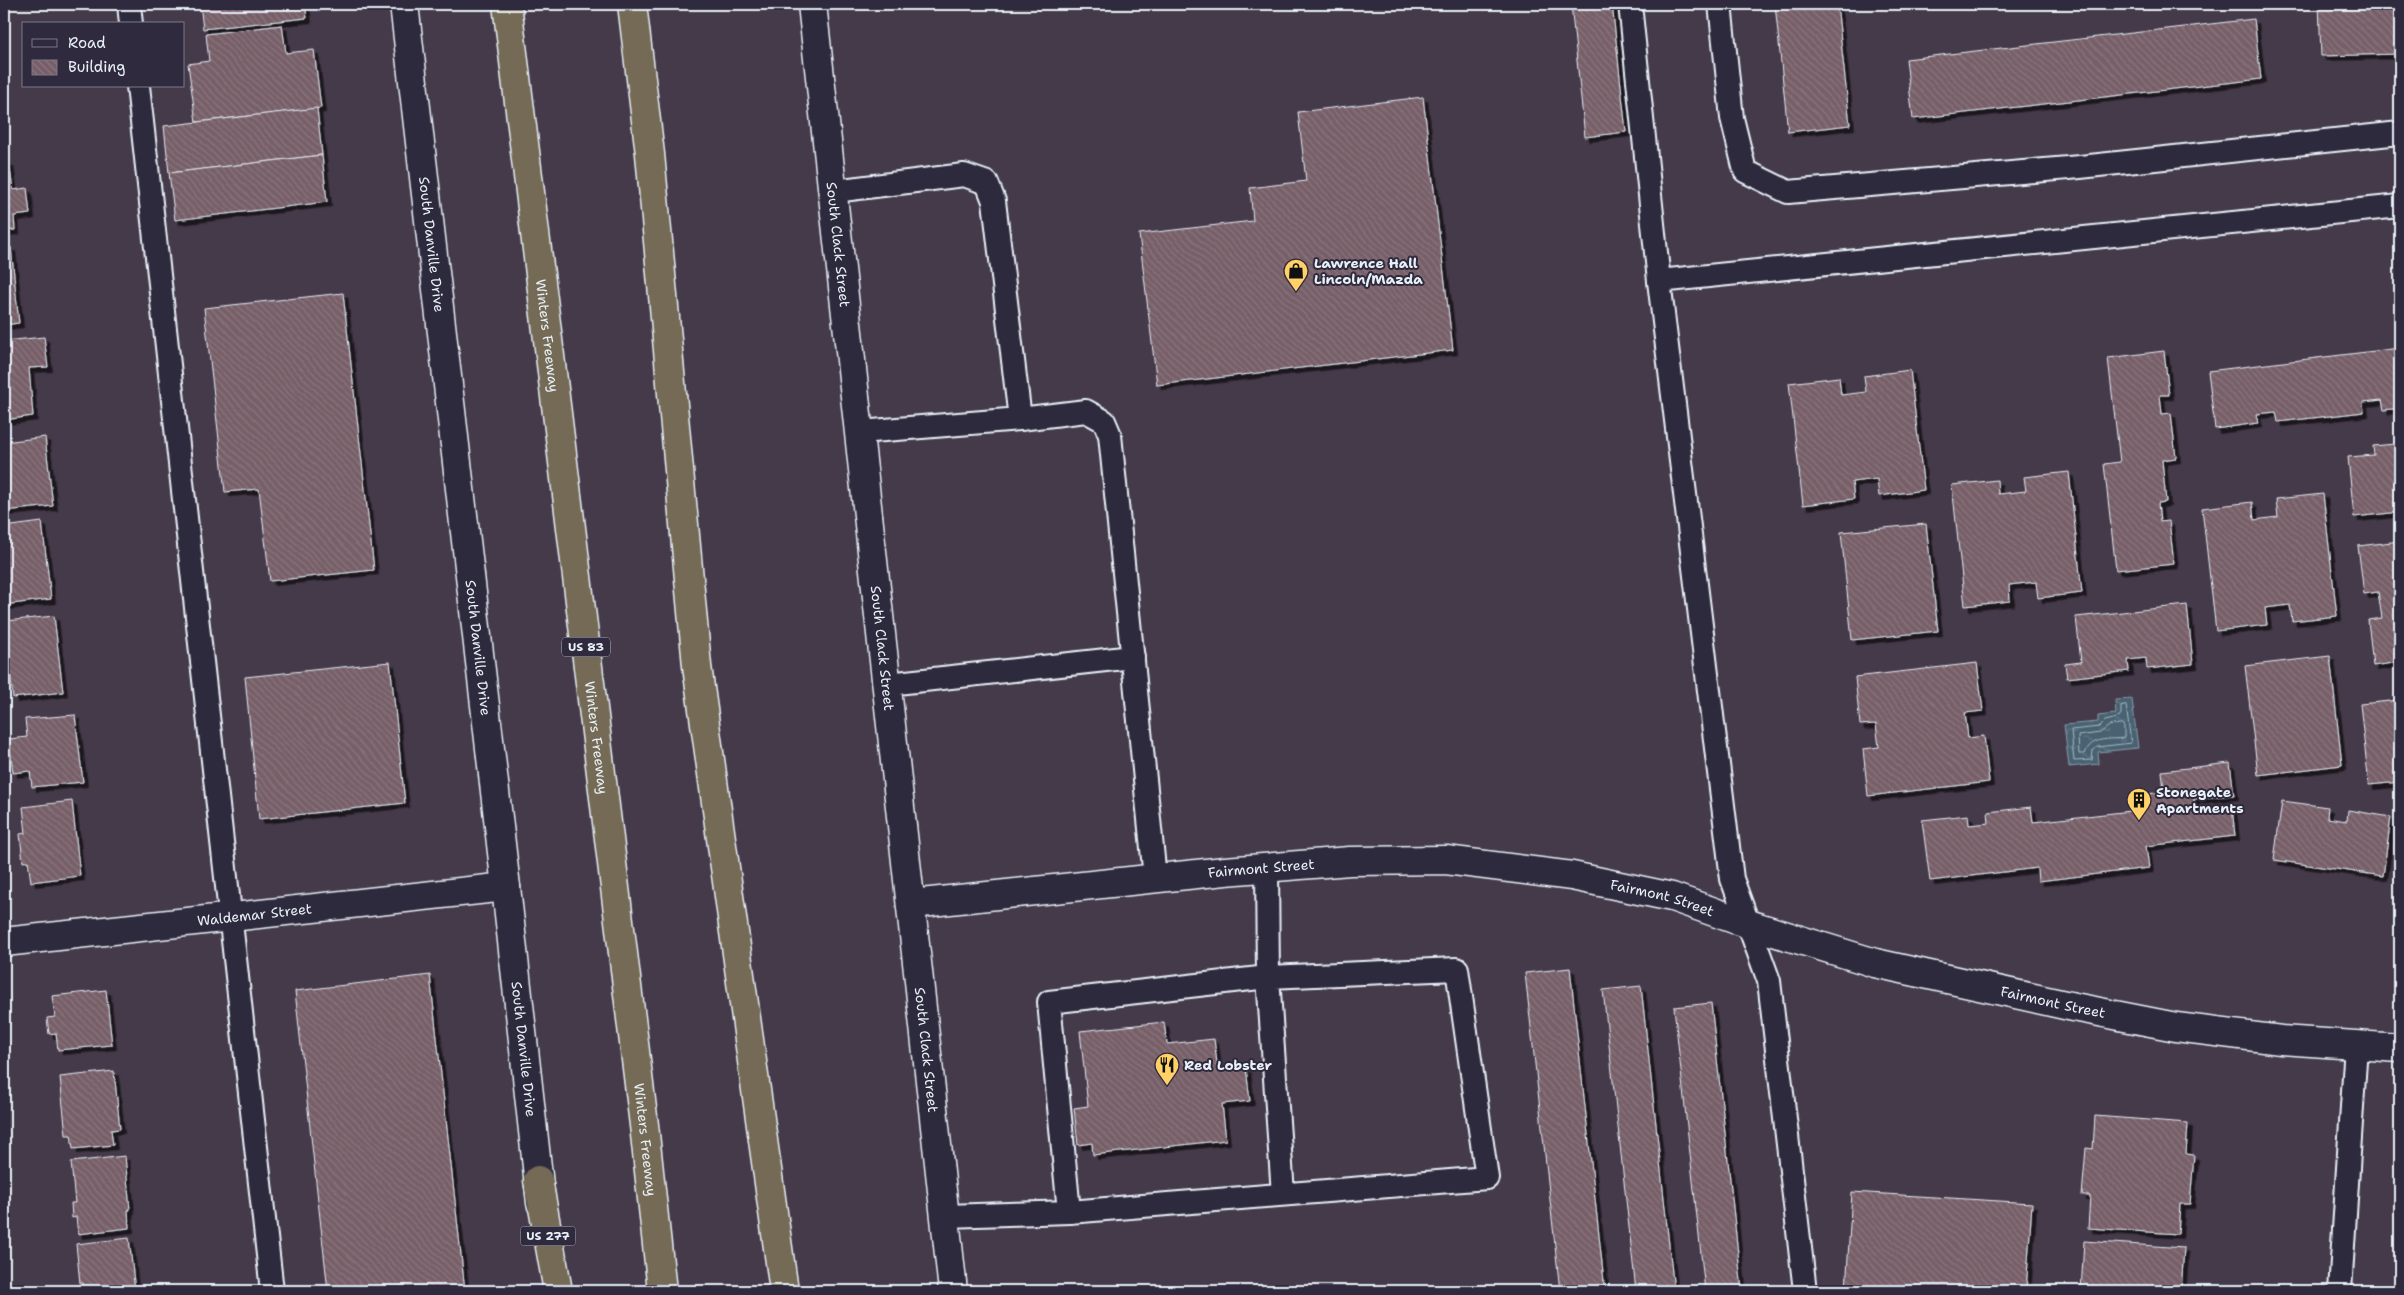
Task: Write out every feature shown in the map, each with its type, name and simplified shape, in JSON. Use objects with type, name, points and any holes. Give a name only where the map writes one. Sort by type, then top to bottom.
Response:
[{"type":"highway","name":"Winters Freeway","points":[[507,4],[644,1125],[662,1291]]},
{"type":"highway","points":[[632,4],[650,154],[697,666],[784,1291]]},
{"type":"highway","name":"US 277","points":[[538,1180],[558,1291]]},
{"type":"main road","name":"South Danville Drive","points":[[404,4],[506,887],[550,1291]]},
{"type":"main road","name":"South Clack Street","points":[[812,4],[834,191],[953,1291]]},
{"type":"main road","name":"Fairmont Street","points":[[912,904],[1155,878],[1350,861],[1446,860],[1572,876],[1672,897],[1748,924],[1875,962],[2074,1008],[2176,1027],[2281,1040],[2400,1048]]},
{"type":"main road","name":"Waldemar Street","points":[[4,942],[506,887]]},
{"type":"lane","points":[[129,4],[131,22]]},
{"type":"lane","points":[[1630,4],[1660,281],[1732,879],[1769,980],[1806,1291]]},
{"type":"lane","points":[[1720,4],[1732,118],[1745,171],[1788,192],[2080,167],[2400,132]]},
{"type":"lane","points":[[138,88],[272,1291]]},
{"type":"lane","points":[[834,191],[964,175],[987,183],[994,201],[1020,419]]},
{"type":"lane","points":[[1660,281],[2400,206]]},
{"type":"lane","points":[[860,432],[1020,419],[1086,411],[1104,421],[1110,435],[1155,878]]},
{"type":"lane","points":[[888,684],[1133,657]]},
{"type":"lane","points":[[1267,868],[1268,977],[1283,1194]]},
{"type":"lane","points":[[945,1216],[1069,1212],[1487,1178],[1457,970],[1268,977],[1049,1002],[1069,1212]]},
{"type":"lane","points":[[2340,1291],[2356,1045]]},
{"type":"water","points":[[2132,699],[2138,748],[2098,752],[2099,764],[2069,767],[2064,725],[2098,722],[2098,716],[2116,714],[2115,700]]},
{"type":"building","points":[[200,4],[305,4],[307,18],[203,29]]},
{"type":"building","points":[[1571,4],[1612,4],[1626,132],[1585,137]]},
{"type":"building","points":[[1775,4],[1837,4],[1850,125],[1788,132]]},
{"type":"building","points":[[2319,4],[2400,4],[2400,54],[2321,56]]},
{"type":"building","points":[[2254,19],[2261,79],[1913,119],[1906,59]]},
{"type":"building","points":[[282,25],[286,53],[314,50],[321,108],[196,122],[188,64],[209,61],[206,34]]},
{"type":"building","name":"Lawrence Hall Lincoln/Mazda","points":[[1423,97],[1453,350],[1157,385],[1139,234],[1253,221],[1250,188],[1306,181],[1298,112]]},
{"type":"building","points":[[317,108],[322,155],[169,173],[164,126]]},
{"type":"building","points":[[322,155],[327,202],[175,220],[169,173]]},
{"type":"building","points":[[4,162],[9,162],[13,190],[27,188],[30,214],[14,216],[15,230],[4,231]]},
{"type":"building","points":[[11,247],[19,323],[4,325],[4,248]]},
{"type":"building","points":[[343,293],[374,570],[270,581],[259,489],[225,492],[204,308]]},
{"type":"building","points":[[44,337],[48,367],[29,368],[33,416],[4,420],[4,341]]},
{"type":"building","points":[[2400,348],[2400,408],[2384,410],[2382,400],[2363,402],[2364,412],[2278,422],[2276,412],[2256,414],[2258,423],[2215,429],[2208,371]]},
{"type":"building","points":[[2164,351],[2169,395],[2160,395],[2162,414],[2171,413],[2176,458],[2162,460],[2166,502],[2158,503],[2160,522],[2169,521],[2174,564],[2116,570],[2104,464],[2120,462],[2108,358]]},
{"type":"building","points":[[1910,370],[1924,490],[1879,496],[1877,479],[1852,482],[1854,499],[1803,505],[1789,383],[1839,377],[1841,395],[1866,392],[1864,376]]},
{"type":"building","points":[[45,437],[53,506],[4,511],[4,442]]},
{"type":"building","points":[[2395,444],[2395,449],[2400,449],[2400,512],[2354,517],[2348,457],[2374,455],[2373,446]]},
{"type":"building","points":[[2069,472],[2082,593],[2038,598],[2036,582],[2009,585],[2010,601],[1965,606],[1952,485],[1997,480],[1998,494],[2026,491],[2024,477]]},
{"type":"building","points":[[2323,494],[2337,616],[2292,621],[2290,605],[2265,608],[2267,625],[2216,631],[2202,508],[2252,502],[2254,520],[2278,517],[2276,499]]},
{"type":"building","points":[[42,522],[51,599],[4,605],[4,527]]},
{"type":"building","points":[[1926,524],[1938,631],[1852,640],[1841,532]]},
{"type":"building","points":[[2400,541],[2400,662],[2373,666],[2368,620],[2382,618],[2378,592],[2364,594],[2358,546]]},
{"type":"building","points":[[2187,605],[2193,664],[2147,669],[2146,658],[2128,660],[2129,671],[2067,678],[2065,664],[2081,662],[2076,617]]},
{"type":"building","points":[[54,616],[63,692],[13,698],[10,671],[4,672],[4,642],[8,642],[6,621]]},
{"type":"building","points":[[2330,656],[2342,765],[2258,775],[2245,666]]},
{"type":"building","points":[[390,662],[405,803],[259,819],[245,677]]},
{"type":"building","points":[[1977,663],[1983,711],[1965,713],[1968,738],[1984,736],[1989,782],[1868,796],[1863,749],[1879,747],[1876,724],[1860,725],[1855,677]]},
{"type":"building","points":[[2400,700],[2400,782],[2369,785],[2360,704]]},
{"type":"building","points":[[75,715],[83,782],[32,787],[30,771],[13,773],[9,739],[27,737],[25,719]]},
{"type":"building","name":"Stonegate Apartments","points":[[2230,763],[2234,795],[2194,799],[2196,812],[2232,807],[2235,836],[2146,846],[2149,868],[2038,881],[2037,868],[1930,881],[1922,820],[1968,815],[1969,825],[1989,823],[1988,812],[2031,807],[2033,822],[2140,810],[2138,795],[2164,792],[2162,771]]},
{"type":"building","points":[[72,801],[80,876],[31,882],[28,861],[23,862],[20,834],[26,833],[23,807]]},
{"type":"building","points":[[2282,801],[2328,807],[2327,818],[2347,821],[2348,810],[2391,817],[2383,876],[2274,860]]},
{"type":"building","points":[[1570,968],[1605,1291],[1560,1291],[1525,973]]},
{"type":"building","points":[[430,975],[465,1291],[328,1291],[295,991]]},
{"type":"building","points":[[1641,986],[1674,1291],[1636,1291],[1603,990]]},
{"type":"building","points":[[106,990],[112,1045],[58,1050],[56,1033],[49,1034],[47,1018],[55,1017],[52,996]]},
{"type":"building","points":[[1711,1003],[1742,1291],[1705,1291],[1674,1007]]},
{"type":"building","name":"Red Lobster","points":[[1164,1022],[1167,1044],[1214,1039],[1218,1071],[1246,1068],[1250,1101],[1222,1104],[1226,1140],[1093,1155],[1092,1143],[1078,1145],[1074,1108],[1088,1106],[1080,1031]]},
{"type":"building","points":[[114,1071],[120,1129],[111,1130],[113,1145],[73,1149],[71,1135],[66,1135],[60,1077]]},
{"type":"building","points":[[2095,1116],[2188,1123],[2186,1154],[2194,1155],[2190,1204],[2180,1204],[2178,1234],[2088,1228],[2090,1196],[2082,1196],[2086,1148],[2093,1149]]},
{"type":"building","points":[[125,1156],[130,1210],[128,1210],[129,1228],[78,1234],[76,1217],[72,1218],[71,1203],[75,1203],[71,1162]]},
{"type":"building","points":[[1852,1192],[2032,1203],[2026,1291],[1846,1290]]},
{"type":"building","points":[[129,1238],[135,1291],[84,1291],[83,1283],[80,1283],[76,1244]]},
{"type":"building","points":[[2084,1241],[2184,1248],[2181,1291],[2081,1291]]},
{"type":"place","name":"Lawrence Hall Lincoln/Mazda","points":[[1296,292]]},
{"type":"place","name":"Stonegate Apartments","points":[[2139,821]]},
{"type":"place","name":"Red Lobster","points":[[1167,1086]]}]
